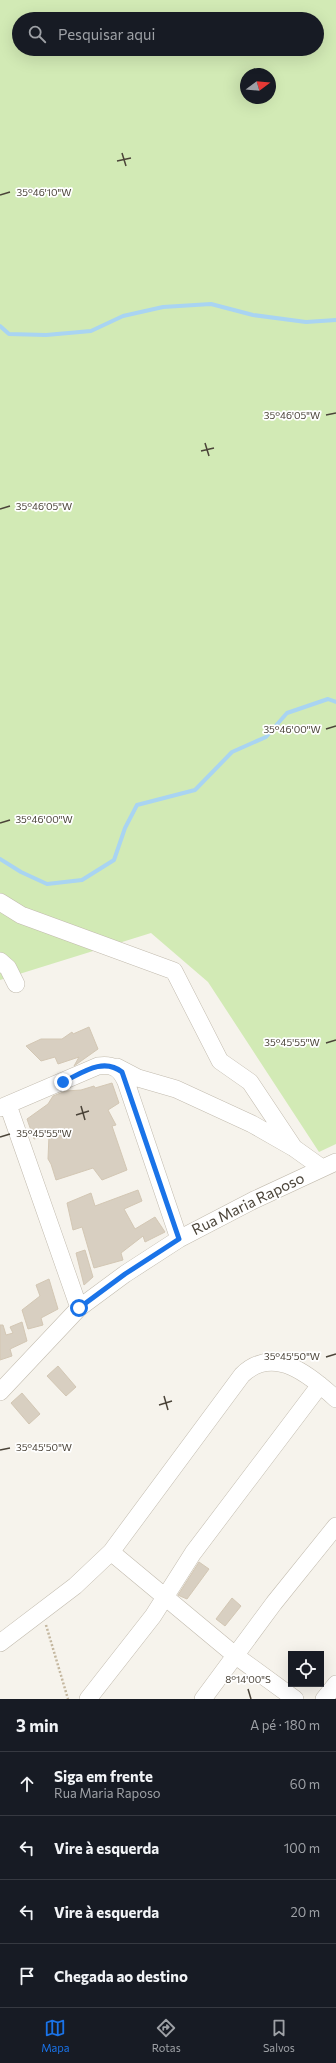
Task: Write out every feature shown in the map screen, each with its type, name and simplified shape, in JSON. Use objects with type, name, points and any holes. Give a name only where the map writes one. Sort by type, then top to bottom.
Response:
[{"type":"street","points":[[0,902],[21,915],[174,971],[220,1061],[250,1082],[294,1148]]},
{"type":"street","points":[[0,961],[8,968],[16,984]]},
{"type":"street","points":[[79,1308],[4,1107],[98,1066],[108,1064],[138,1078],[176,1089],[252,1124],[294,1148],[329,1165]]},
{"type":"street","points":[[115,1066],[122,1072],[126,1082],[179,1239]]},
{"type":"street","name":"Rua Maria Raposo","points":[[0,1392],[79,1308],[125,1274],[179,1239],[329,1165]]},
{"type":"street","points":[[0,1643],[94,1570],[112,1552],[242,1375],[252,1366],[261,1362],[275,1362],[287,1365],[308,1375],[336,1399]]},
{"type":"street","points":[[88,1699],[113,1664],[141,1631],[165,1598],[193,1554],[320,1385]]},
{"type":"street","points":[[203,1699],[274,1603],[336,1526]]},
{"type":"street","points":[[112,1552],[236,1656],[295,1699]]},
{"type":"street","points":[[324,1699],[336,1684]]},
{"type":"path","points":[[42,1611],[68,1699]]},
{"type":"green space","points":[[0,0],[336,0],[336,1144],[319,1152],[208,982],[151,933],[0,980]]},
{"type":"building","points":[[89,1027],[98,1049],[74,1066],[79,1057],[58,1064],[55,1057],[41,1061],[26,1046],[41,1039],[62,1039],[72,1032],[73,1034]]},
{"type":"building","points":[[112,1083],[119,1103],[108,1110],[116,1125],[112,1126],[127,1170],[102,1180],[93,1168],[56,1180],[48,1159],[49,1135],[34,1139],[27,1119],[48,1104],[53,1096],[66,1091],[81,1090],[94,1086],[95,1088]]},
{"type":"building","points":[[138,1190],[142,1201],[124,1209],[135,1229],[155,1217],[165,1232],[145,1242],[143,1236],[121,1253],[123,1260],[94,1268],[82,1227],[73,1230],[67,1203],[91,1193],[95,1206]]},
{"type":"building","points":[[85,1250],[93,1277],[84,1285],[76,1253]]},
{"type":"building","points":[[49,1279],[58,1309],[41,1318],[43,1325],[28,1329],[22,1310],[40,1296],[36,1285]]},
{"type":"building","points":[[22,1322],[27,1341],[10,1349],[12,1356],[0,1360],[0,1325],[3,1325],[6,1335],[13,1333],[10,1327]]},
{"type":"building","points":[[58,1366],[76,1387],[66,1396],[47,1376]]},
{"type":"building","points":[[22,1393],[40,1414],[29,1424],[11,1403]]},
{"type":"building","points":[[199,1562],[209,1569],[187,1599],[178,1595]]},
{"type":"building","points":[[232,1598],[241,1606],[225,1626],[216,1619]]},
{"type":"waterway","points":[[0,326],[9,334],[46,335],[91,331],[123,316],[163,307],[211,304],[253,315],[306,322],[336,320]]},
{"type":"waterway","points":[[0,859],[21,872],[47,884],[82,880],[114,860],[125,828],[137,805],[195,790],[232,752],[266,737],[287,713],[328,699],[336,702]]},
{"type":"route","points":[[63,1082],[98,1066],[108,1064],[115,1066],[122,1072],[179,1239],[125,1274],[79,1308]]}]
